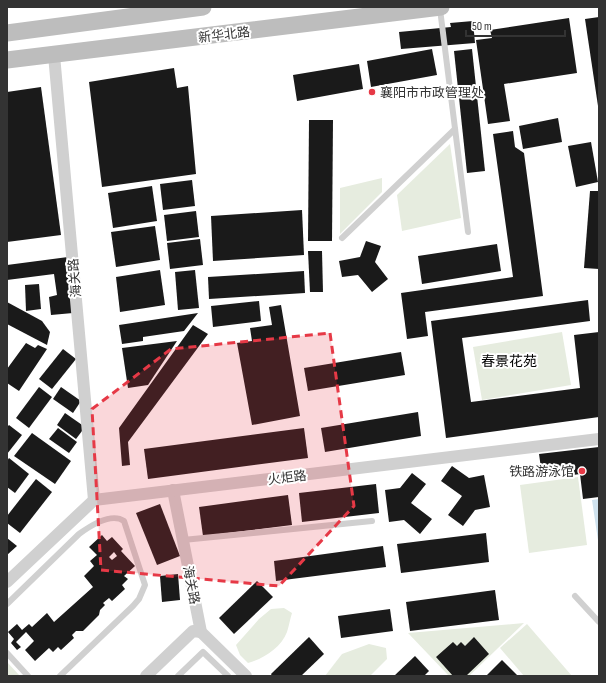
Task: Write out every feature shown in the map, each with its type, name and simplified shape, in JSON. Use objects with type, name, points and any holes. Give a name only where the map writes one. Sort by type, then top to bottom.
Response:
[{"type":"main road","points":[[7,33],[203,7]]},
{"type":"main road","name":"新华北路","points":[[7,60],[441,7]]},
{"type":"street","name":"海关路","points":[[54,55],[94,500]]},
{"type":"street","name":"火炬路","points":[[94,500],[599,439]]},
{"type":"street","name":"海关路","points":[[174,490],[201,632]]},
{"type":"street","points":[[7,582],[94,500]]},
{"type":"street","points":[[146,676],[193,631],[201,632],[246,676]]},
{"type":"lane","points":[[441,7],[468,232]]},
{"type":"lane","points":[[342,238],[455,129]]},
{"type":"lane","points":[[7,604],[79,534],[91,525],[113,518],[119,518],[124,521],[145,585],[139,599],[133,606],[60,676]]},
{"type":"lane","points":[[183,540],[372,521]]},
{"type":"lane","points":[[28,562],[39,573]]},
{"type":"lane","points":[[574,596],[599,622]]},
{"type":"lane","points":[[178,676],[203,652],[228,676]]},
{"type":"lane","points":[[7,653],[28,676]]},
{"type":"highlighted area","points":[[330,333],[354,506],[279,586],[101,570],[92,409],[171,349]]},
{"type":"shaded area","points":[[450,144],[461,218],[402,231],[397,195]]},
{"type":"shaded area","points":[[382,178],[382,192],[340,234],[340,188]]},
{"type":"shaded area","points":[[562,332],[571,385],[482,400],[473,347]]},
{"type":"shaded area","points":[[578,477],[587,545],[529,553],[520,485]]},
{"type":"shaded area","points":[[284,608],[292,613],[284,638],[271,652],[260,659],[248,663],[240,655],[236,645],[259,619],[271,609]]},
{"type":"shaded area","points":[[524,623],[469,676],[449,676],[408,633]]},
{"type":"shaded area","points":[[527,624],[572,676],[524,676],[500,648]]},
{"type":"shaded area","points":[[369,644],[386,648],[387,659],[370,676],[325,676],[342,654]]},
{"type":"shaded area","points":[[7,662],[20,676],[7,676]]},
{"type":"water","points":[[599,499],[599,547],[592,500]]},
{"type":"building","points":[[599,17],[599,106],[598,106],[585,19]]},
{"type":"building","points":[[569,18],[577,73],[504,84],[510,121],[488,124],[476,40],[492,38],[490,30]]},
{"type":"building","points":[[473,21],[475,43],[401,49],[399,32],[451,27],[450,23]]},
{"type":"building","points":[[432,49],[437,75],[371,87],[367,61]]},
{"type":"building","points":[[472,49],[485,171],[467,173],[454,51]]},
{"type":"building","points":[[359,64],[363,89],[297,101],[293,75]]},
{"type":"building","points":[[174,68],[177,88],[188,86],[196,174],[102,187],[89,82]]},
{"type":"building","points":[[41,87],[61,235],[7,242],[7,92]]},
{"type":"building","points":[[558,118],[562,142],[523,149],[519,126]]},
{"type":"building","points":[[309,120],[333,120],[332,241],[308,241]]},
{"type":"building","points":[[513,131],[515,147],[524,153],[543,296],[425,312],[428,336],[407,339],[401,293],[513,277],[493,134]]},
{"type":"building","points":[[591,142],[598,182],[576,187],[568,146]]},
{"type":"building","points":[[192,180],[195,206],[163,210],[160,184]]},
{"type":"building","points":[[152,186],[157,221],[113,228],[108,193]]},
{"type":"building","points":[[590,191],[599,191],[599,269],[584,268]]},
{"type":"building","points":[[302,210],[304,255],[213,261],[211,216]]},
{"type":"building","points":[[196,211],[199,237],[167,241],[164,215]]},
{"type":"building","points":[[155,226],[160,260],[116,267],[111,232]]},
{"type":"building","points":[[200,239],[203,265],[170,269],[167,243]]},
{"type":"building","points":[[366,241],[381,246],[375,262],[388,279],[372,292],[358,275],[342,277],[339,261],[360,257]]},
{"type":"building","points":[[497,244],[501,271],[422,284],[418,256]]},
{"type":"building","points":[[308,251],[322,251],[323,292],[310,292]]},
{"type":"building","points":[[68,257],[73,313],[51,315],[49,297],[57,295],[54,274],[7,280],[7,265]]},
{"type":"building","points":[[160,270],[165,305],[120,312],[116,277]]},
{"type":"building","points":[[195,270],[199,308],[178,310],[175,272]]},
{"type":"building","points":[[304,271],[305,293],[209,299],[208,277]]},
{"type":"building","points":[[39,284],[41,309],[26,311],[25,285]]},
{"type":"building","points":[[588,300],[590,321],[462,338],[471,402],[580,388],[574,335],[599,332],[599,417],[446,438],[431,321]]},
{"type":"building","points":[[259,301],[261,321],[213,327],[211,306]]},
{"type":"building","points":[[7,302],[42,321],[50,332],[47,345],[7,324]]},
{"type":"building","points":[[281,305],[300,416],[252,425],[237,343],[252,341],[250,328],[272,325],[269,307]]},
{"type":"building","points":[[198,313],[184,331],[143,337],[143,341],[122,344],[119,325]]},
{"type":"building","points":[[193,325],[208,334],[128,442],[130,465],[122,466],[119,428]]},
{"type":"building","points":[[177,341],[148,385],[128,388],[122,348]]},
{"type":"building","points":[[26,343],[35,348],[38,345],[47,349],[19,391],[7,383],[7,369]]},
{"type":"building","points":[[63,349],[76,359],[52,389],[39,379]]},
{"type":"building","points":[[401,352],[405,375],[308,391],[304,368]]},
{"type":"building","points":[[39,387],[52,397],[29,428],[16,418]]},
{"type":"building","points":[[61,387],[81,401],[73,413],[53,399]]},
{"type":"building","points":[[418,412],[421,436],[325,452],[321,428]]},
{"type":"building","points":[[65,413],[85,427],[76,439],[57,425]]},
{"type":"building","points":[[9,425],[22,435],[7,454],[7,427]]},
{"type":"building","points":[[58,428],[77,442],[69,453],[49,439]]},
{"type":"building","points":[[304,428],[308,458],[148,479],[144,449]]},
{"type":"building","points":[[32,433],[71,461],[55,484],[14,456]]},
{"type":"building","name":"铁路游泳馆","points":[[599,447],[599,497],[583,499],[580,474],[566,476],[565,466],[541,468],[539,454]]},
{"type":"building","points":[[9,458],[29,474],[15,493],[7,487],[7,461]]},
{"type":"building","points":[[452,466],[469,478],[484,475],[490,507],[475,510],[463,526],[448,515],[462,496],[441,481]]},
{"type":"building","points":[[412,473],[426,484],[411,503],[432,519],[420,534],[404,520],[389,522],[385,490],[400,488]]},
{"type":"building","points":[[36,479],[52,492],[20,533],[7,523],[7,516]]},
{"type":"building","points":[[376,484],[379,513],[302,522],[299,493]]},
{"type":"building","points":[[288,495],[292,525],[203,536],[199,507]]},
{"type":"building","points":[[160,504],[180,556],[157,565],[136,513]]},
{"type":"building","points":[[486,533],[489,562],[401,573],[397,544]]},
{"type":"building","points":[[102,535],[107,541],[112,537],[123,549],[121,551],[135,566],[124,576],[128,579],[122,585],[125,589],[112,601],[109,598],[103,603],[105,605],[100,610],[99,615],[83,631],[76,631],[72,635],[74,638],[61,650],[58,647],[53,652],[49,648],[35,661],[25,650],[34,641],[26,632],[16,642],[21,647],[17,650],[11,643],[14,639],[8,632],[17,624],[22,630],[29,624],[32,627],[47,613],[54,622],[93,587],[84,576],[94,566],[90,561],[97,555],[89,547]],"holes":[[[114,552],[117,556],[112,560],[109,557]]]},
{"type":"building","points":[[7,538],[17,546],[7,555]]},
{"type":"building","points":[[383,546],[386,567],[276,581],[274,561]]},
{"type":"building","points":[[178,574],[180,600],[162,602],[160,576]]},
{"type":"building","points":[[257,581],[273,597],[234,634],[219,618]]},
{"type":"building","points":[[495,590],[499,620],[410,631],[406,602]]},
{"type":"building","points":[[390,609],[393,631],[341,638],[338,616]]},
{"type":"building","points":[[309,637],[324,654],[301,676],[272,676],[271,674]]},
{"type":"building","points":[[474,637],[489,654],[466,676],[453,676],[436,657],[453,642],[457,646],[461,642],[465,646]]},
{"type":"building","points":[[415,656],[429,671],[424,676],[394,676]]},
{"type":"building","points":[[502,660],[518,676],[486,676]]},
{"type":"place","name":"襄阳市市政管理处","points":[[372,92]]},
{"type":"place","name":"铁路游泳馆","points":[[582,471]]},
{"type":"district","name":"春景花苑","points":[[509,361]]}]
